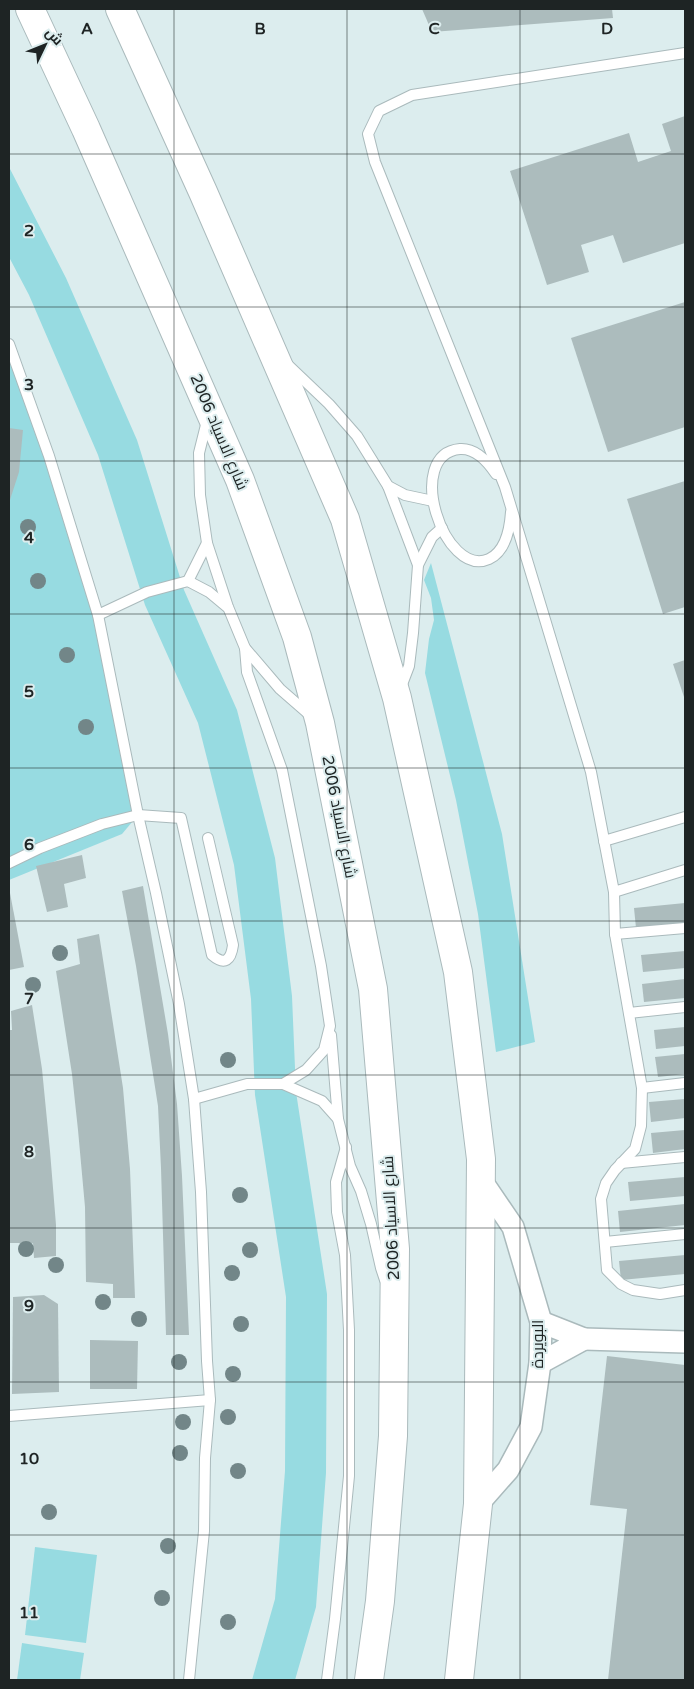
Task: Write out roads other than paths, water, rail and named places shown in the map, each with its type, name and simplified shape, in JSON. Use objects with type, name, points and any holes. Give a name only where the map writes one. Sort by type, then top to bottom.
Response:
[{"type":"main road","name":"شارع الاسياد 2006","points":[[30,9],[86,130],[240,480],[294,628],[320,723],[373,989],[395,1249],[393,1436],[380,1601],[369,1680]]},
{"type":"main road","points":[[120,9],[204,192],[345,519],[397,698],[458,972],[481,1158],[478,1504],[459,1680]]},
{"type":"street","name":"البويردة","points":[[478,1504],[508,1470],[531,1428],[540,1363],[541,1322],[513,1227],[481,1180]]},
{"type":"street","points":[[541,1322],[584,1339],[685,1342]]},
{"type":"street","points":[[540,1363],[584,1339]]},
{"type":"lane","points":[[685,53],[412,95],[379,111],[368,134],[375,162],[511,504],[591,772],[614,892],[615,934],[642,1088],[641,1126],[635,1149],[621,1163],[606,1183],[601,1200],[607,1270],[621,1284],[633,1290],[660,1294],[685,1290]]},
{"type":"lane","points":[[9,344],[49,456],[98,615],[138,815],[179,1004],[194,1099],[201,1192],[210,1400],[205,1458],[204,1531],[189,1680]]},
{"type":"lane","points":[[271,349],[329,404],[357,436],[388,486],[418,564]]},
{"type":"lane","points":[[209,410],[199,453],[200,494],[207,543],[228,607],[245,648],[280,689],[320,723]]},
{"type":"lane","points":[[505,487],[486,461],[470,449],[460,449],[444,453],[435,467],[432,489],[433,501],[442,528],[454,547],[465,556],[477,560],[489,559],[498,551],[505,539],[510,524],[511,504]]},
{"type":"lane","points":[[388,486],[406,495],[433,501]]},
{"type":"lane","points":[[397,698],[409,666],[418,564],[432,537],[442,528]]},
{"type":"lane","points":[[188,581],[207,543]]},
{"type":"lane","points":[[98,615],[147,592],[188,581],[209,592],[228,607]]},
{"type":"lane","points":[[245,648],[246,672],[282,770],[321,966],[330,1026],[338,1119],[350,1166],[361,1191],[381,1268],[394,1306]]},
{"type":"lane","points":[[9,863],[40,848],[102,824],[138,815],[181,818],[212,955],[217,960],[223,961],[231,955],[233,945],[208,838]]},
{"type":"lane","points":[[604,841],[685,817]]},
{"type":"lane","points":[[614,892],[685,870]]},
{"type":"lane","points":[[615,934],[685,928]]},
{"type":"lane","points":[[629,1013],[685,1007]]},
{"type":"lane","points":[[283,1084],[306,1070],[324,1050],[330,1026]]},
{"type":"lane","points":[[642,1088],[685,1083]]},
{"type":"lane","points":[[194,1099],[246,1084],[283,1084],[322,1101],[338,1119]]},
{"type":"lane","points":[[327,1680],[349,1476],[350,1330],[345,1255],[337,1212],[336,1182],[346,1147]]},
{"type":"lane","points":[[621,1163],[685,1157]]},
{"type":"lane","points":[[605,1242],[685,1234]]},
{"type":"lane","points":[[9,1416],[210,1400]]}]
